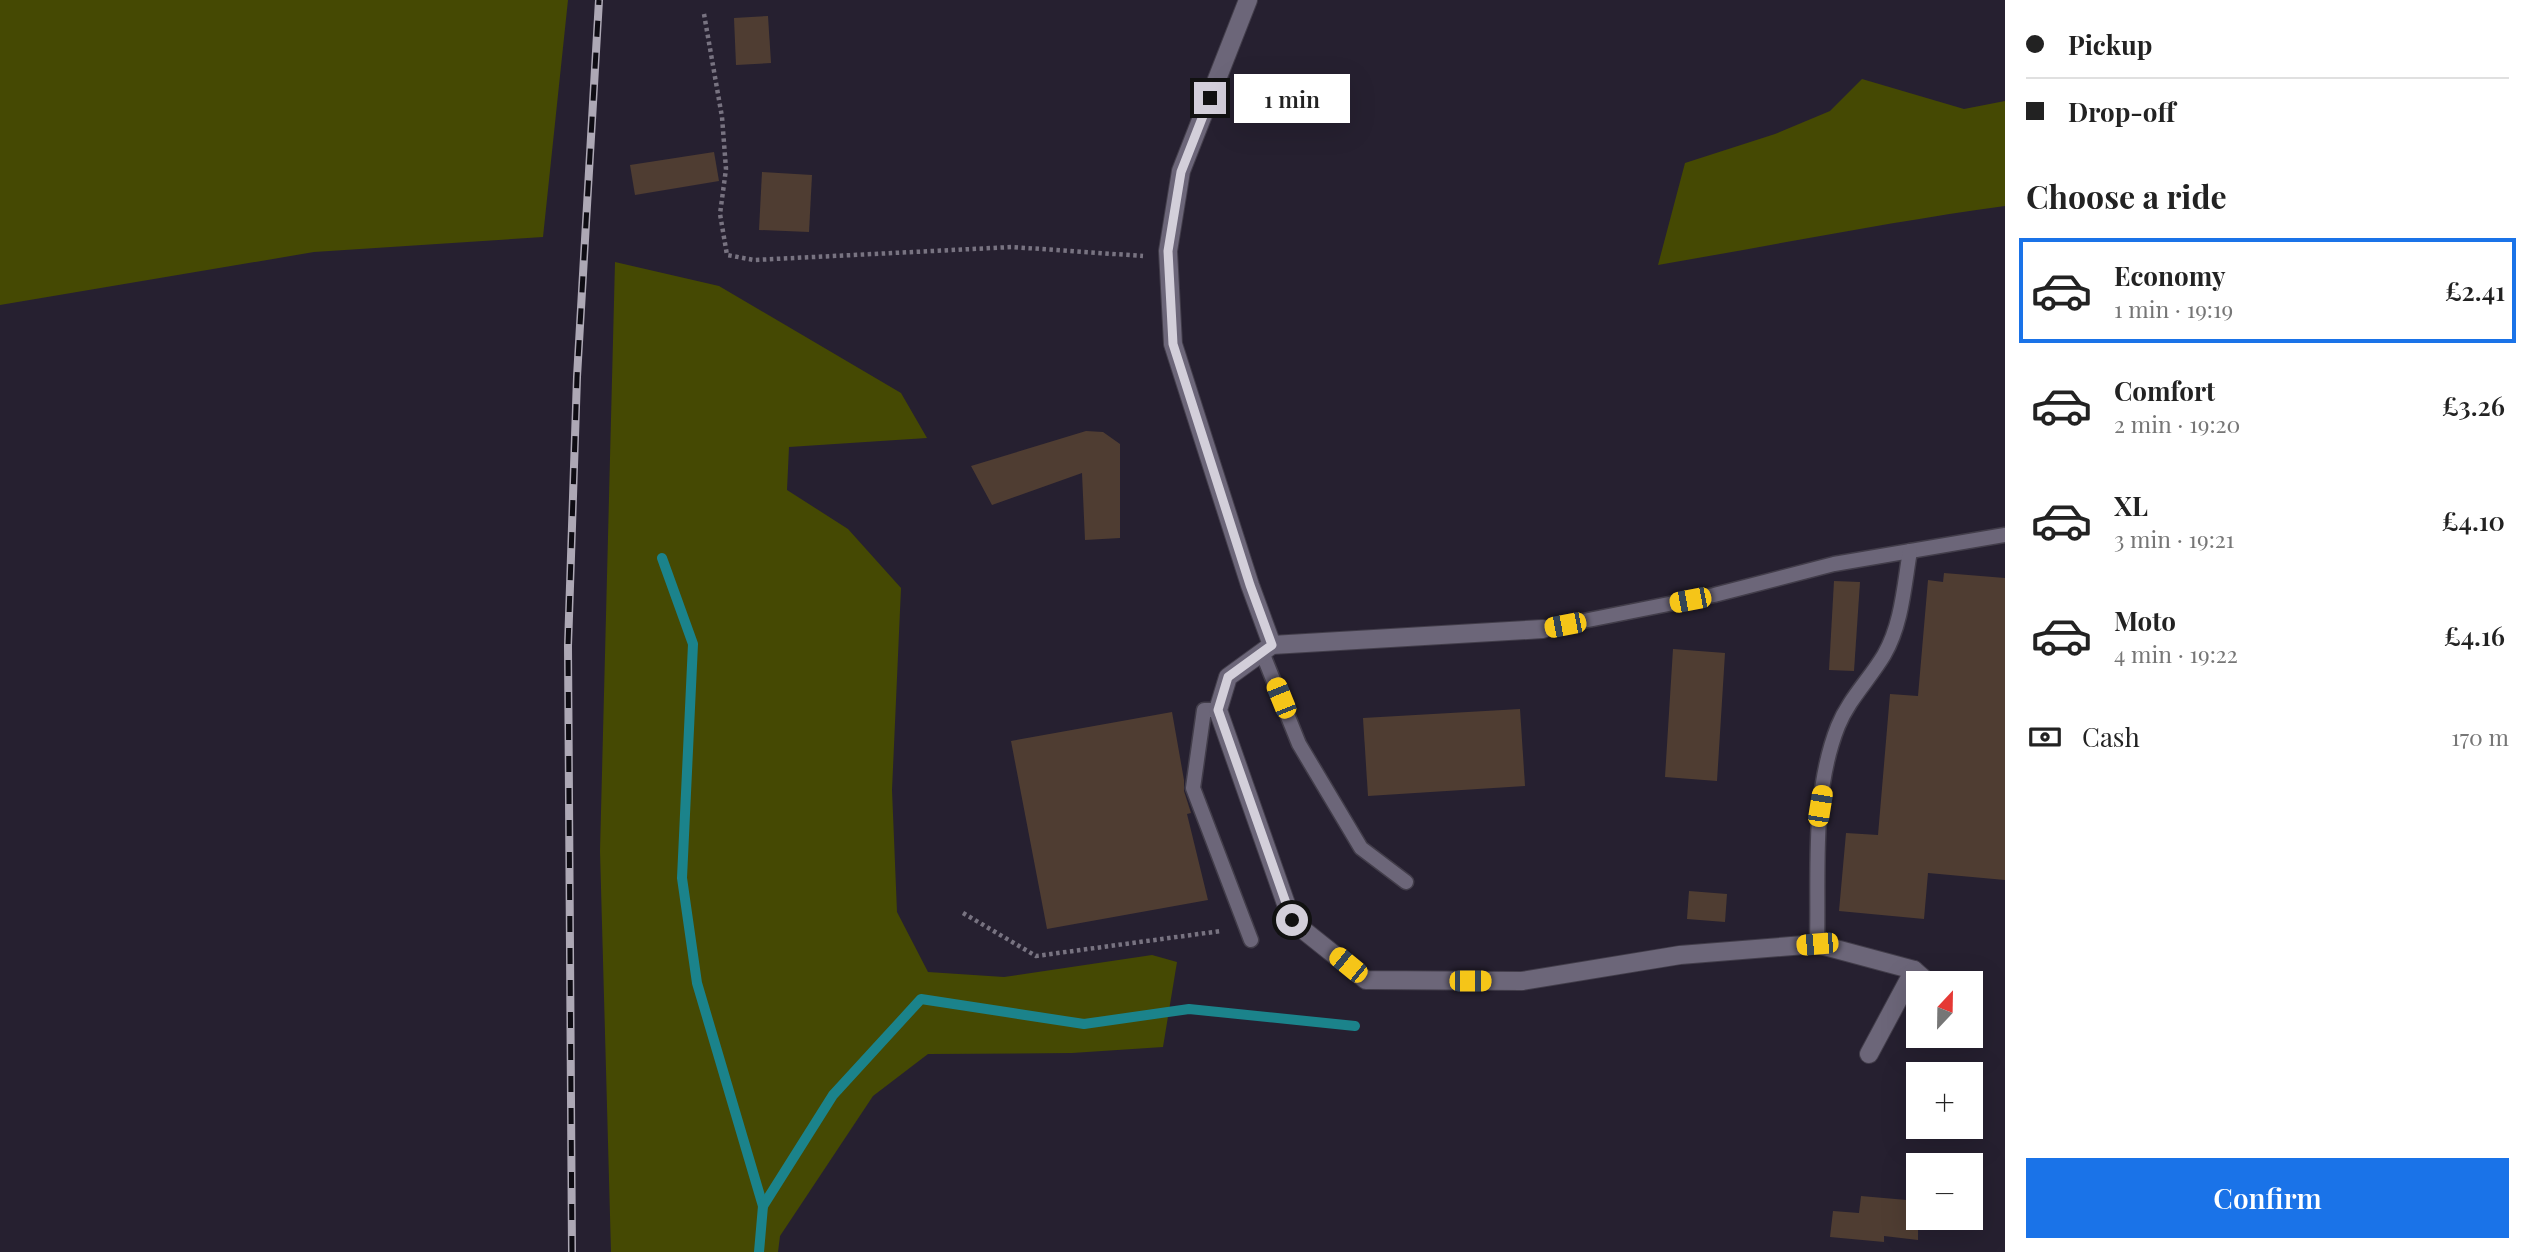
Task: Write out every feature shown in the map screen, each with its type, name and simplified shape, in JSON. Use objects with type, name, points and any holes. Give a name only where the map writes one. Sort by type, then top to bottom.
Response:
[{"type":"street","points":[[1248,0],[1181,172],[1168,251],[1173,344],[1250,585],[1267,649]]},
{"type":"street","points":[[1543,629],[1267,649],[1228,677],[1218,710],[1292,920],[1366,980],[1522,981],[1680,955],[1817,944],[1913,970],[1869,1054]]},
{"type":"lane","points":[[1543,629],[1714,594],[1834,564],[2005,535]]},
{"type":"lane","points":[[1817,944],[1820,806],[1829,754],[1848,703],[1886,652],[1899,618],[1910,551]]},
{"type":"lane","points":[[1267,649],[1299,744],[1361,848],[1406,882]]},
{"type":"lane","points":[[1218,710],[1204,710],[1193,788],[1251,940]]},
{"type":"path","points":[[704,14],[722,117],[726,169],[720,214],[727,255],[754,260],[1012,247],[1144,256],[1168,251]]},
{"type":"path","points":[[963,913],[1036,956],[1234,929],[1251,940]]},
{"type":"shaded area","points":[[0,0],[568,0],[543,237],[314,252],[0,305]]},
{"type":"shaded area","points":[[1862,79],[1964,109],[2005,101],[2005,206],[1874,226],[1658,265],[1685,163],[1775,134],[1830,111]]},
{"type":"shaded area","points":[[615,262],[719,286],[901,393],[927,438],[789,447],[787,490],[848,529],[901,588],[892,790],[897,912],[928,972],[1004,977],[1152,955],[1177,962],[1163,1047],[1072,1053],[928,1054],[873,1096],[780,1236],[778,1252],[611,1252],[600,851]]},
{"type":"building","points":[[768,16],[771,63],[736,65],[734,18]]},
{"type":"building","points":[[714,152],[719,181],[635,195],[630,165]]},
{"type":"building","points":[[762,172],[812,175],[809,232],[759,230]]},
{"type":"building","points":[[1086,431],[1103,432],[1120,444],[1120,538],[1085,540],[1082,473],[992,505],[971,466]]},
{"type":"building","points":[[1944,573],[2005,578],[2005,880],[1928,873],[1924,919],[1839,911],[1846,833],[1878,835],[1890,694],[1918,696],[1928,580],[1943,582]]},
{"type":"building","points":[[1834,581],[1860,582],[1854,671],[1829,670]]},
{"type":"building","points":[[1673,649],[1725,653],[1717,781],[1665,777]]},
{"type":"building","points":[[1520,709],[1525,786],[1368,796],[1363,718]]},
{"type":"building","points":[[1172,712],[1184,791],[1191,813],[1187,814],[1208,900],[1047,929],[1011,741]]},
{"type":"building","points":[[1689,891],[1727,894],[1725,922],[1687,919]]},
{"type":"building","points":[[1861,1196],[1906,1200],[1906,1230],[1918,1230],[1918,1240],[1884,1236],[1884,1242],[1830,1237],[1833,1211],[1859,1213]]},
{"type":"waterway","points":[[662,558],[693,644],[682,878],[697,983],[763,1206]]},
{"type":"waterway","points":[[759,1252],[763,1206],[833,1095],[921,999],[1084,1024],[1189,1009],[1355,1026]]},
{"type":"railway","points":[[572,1252],[568,646],[577,377],[599,0]]},
{"type":"route","points":[[1210,98],[1181,172],[1168,251],[1173,344],[1250,585],[1272,645],[1228,677],[1218,710],[1292,920]]}]
